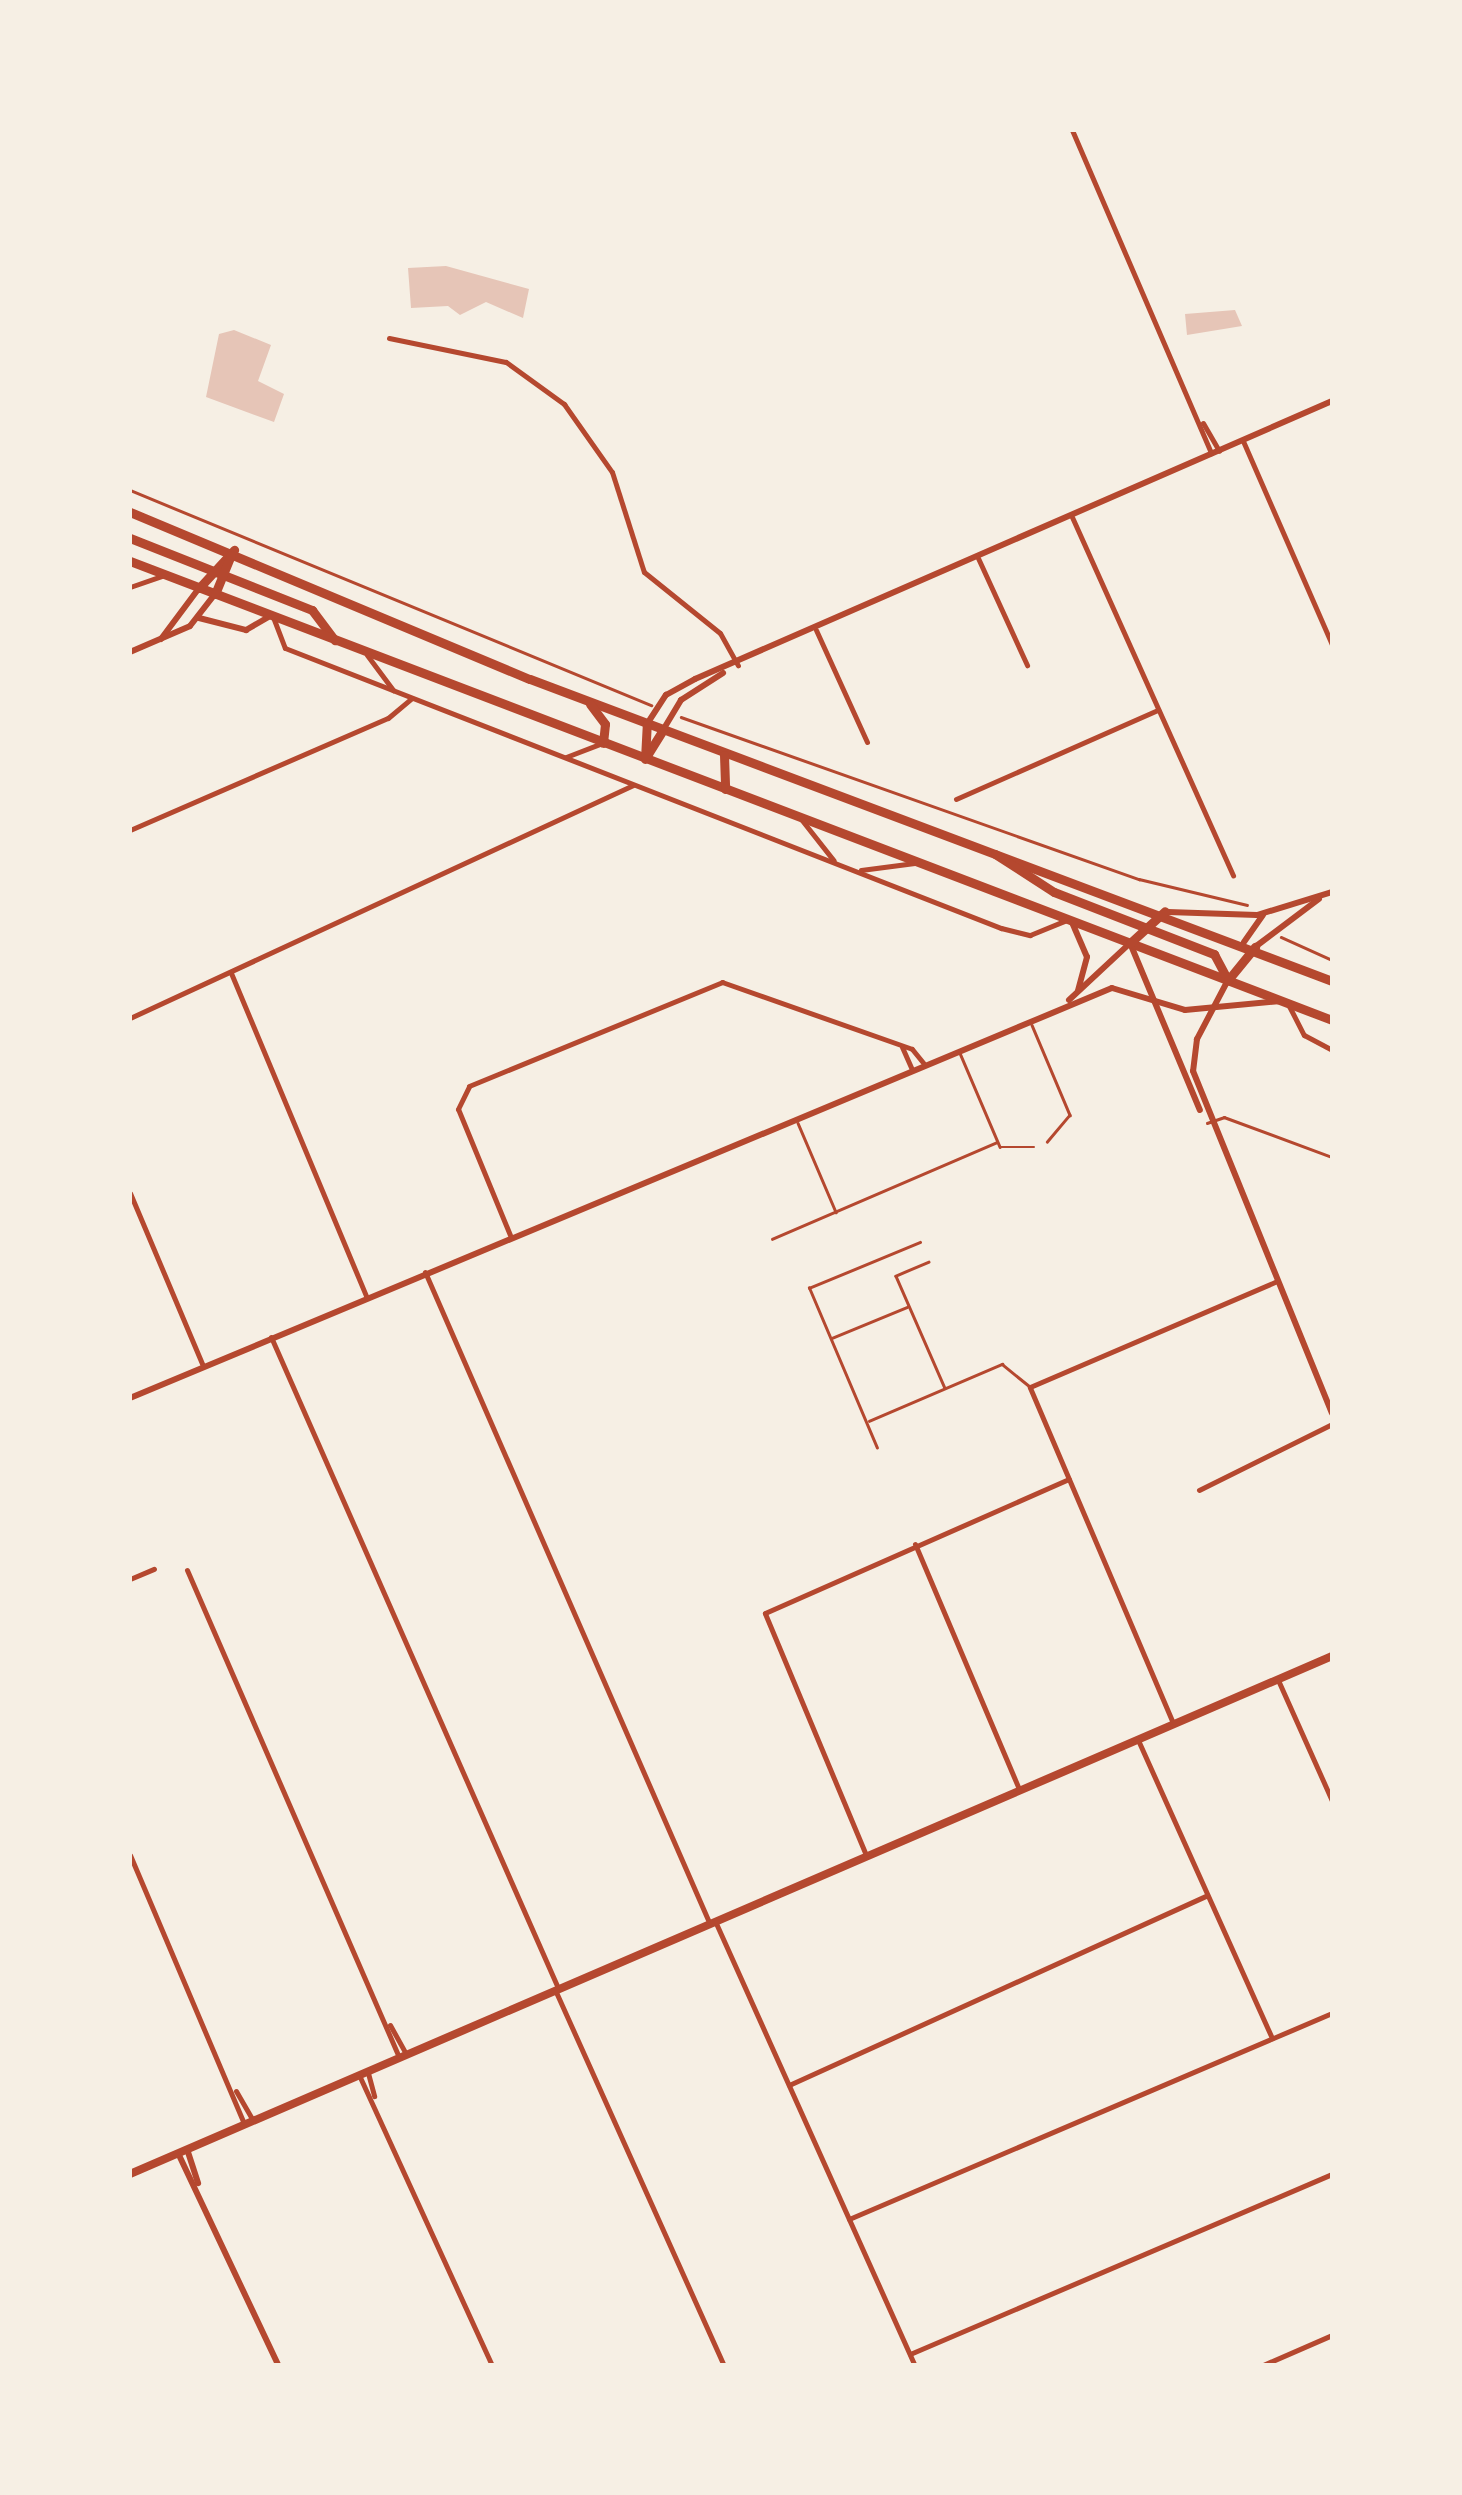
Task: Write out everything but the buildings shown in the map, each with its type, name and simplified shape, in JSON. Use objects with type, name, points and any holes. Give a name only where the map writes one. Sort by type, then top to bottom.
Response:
[{"type":"highway","points":[[130,512],[234,550],[584,700],[1166,912],[1332,980]]},
{"type":"highway","points":[[130,538],[326,618],[335,640]]},
{"type":"highway","points":[[199,588],[218,573],[234,550]]},
{"type":"highway","points":[[130,561],[1332,1020]]},
{"type":"highway","points":[[215,594],[218,573]]},
{"type":"highway","points":[[584,700],[604,721],[602,743]]},
{"type":"highway","points":[[645,759],[648,724]]},
{"type":"highway","points":[[645,759],[663,730]]},
{"type":"highway","points":[[724,754],[725,789]]},
{"type":"highway","points":[[983,845],[1077,900],[1216,954],[1228,980]]},
{"type":"highway","points":[[1070,920],[1077,900]]},
{"type":"highway","points":[[1130,943],[1166,912]]},
{"type":"highway","points":[[1228,980],[1255,946]]},
{"type":"main road","points":[[130,2174],[1332,1656]]},
{"type":"street","points":[[1072,130],[1216,453]]},
{"type":"street","points":[[389,338],[492,357],[564,404],[612,472],[644,572],[720,633],[735,666]]},
{"type":"street","points":[[648,724],[676,688],[735,666],[1332,402]]},
{"type":"street","points":[[1243,441],[1332,645]]},
{"type":"street","points":[[1072,517],[1234,876]]},
{"type":"street","points":[[978,558],[1027,665]]},
{"type":"street","points":[[130,587],[165,575]]},
{"type":"street","points":[[161,639],[199,588]]},
{"type":"street","points":[[130,652],[199,618],[215,594]]},
{"type":"street","points":[[199,618],[246,630],[272,616],[282,646],[1022,934],[1070,920],[1088,959],[1078,992]]},
{"type":"street","points":[[816,630],[867,742]]},
{"type":"street","points":[[363,651],[395,692]]},
{"type":"street","points":[[663,730],[684,698],[735,666]]},
{"type":"street","points":[[130,830],[388,718],[412,698]]},
{"type":"street","points":[[956,799],[1158,710]]},
{"type":"street","points":[[562,758],[602,743]]},
{"type":"street","points":[[130,1018],[633,784]]},
{"type":"street","points":[[800,818],[841,866]]},
{"type":"street","points":[[852,870],[918,862]]},
{"type":"street","points":[[1166,912],[1274,911],[1328,893]]},
{"type":"street","points":[[1255,946],[1328,893]]},
{"type":"street","points":[[1244,942],[1274,911]]},
{"type":"street","points":[[1060,1007],[1130,943],[1149,995],[1332,1411]]},
{"type":"street","points":[[231,973],[366,1296]]},
{"type":"street","points":[[1204,1115],[1192,1058],[1210,1010],[1228,980]]},
{"type":"street","points":[[510,1235],[458,1097],[722,982],[902,1047],[924,1064]]},
{"type":"street","points":[[130,1398],[510,1235],[1118,986],[1210,1010],[1285,1002],[1304,1035],[1332,1050]]},
{"type":"street","points":[[902,1047],[912,1069]]},
{"type":"street","points":[[130,1192],[202,1366]]},
{"type":"street","points":[[424,1272],[712,1921],[915,2365]]},
{"type":"street","points":[[1174,1723],[1030,1387],[1275,1282]]},
{"type":"street","points":[[271,1337],[724,2365]]},
{"type":"street","points":[[1199,1490],[1332,1424]]},
{"type":"street","points":[[866,1855],[765,1612],[1068,1479]]},
{"type":"street","points":[[915,1544],[1020,1789]]},
{"type":"street","points":[[130,1579],[154,1568]]},
{"type":"street","points":[[187,1570],[402,2056]]},
{"type":"street","points":[[1277,1679],[1332,1801]]},
{"type":"street","points":[[1137,1738],[1272,2038]]},
{"type":"street","points":[[130,1855],[249,2123]]},
{"type":"street","points":[[789,2085],[1100,1951],[1207,1895]]},
{"type":"street","points":[[849,2219],[1332,2013]]},
{"type":"street","points":[[363,2073],[492,2365]]},
{"type":"street","points":[[182,2151],[278,2365]]},
{"type":"street","points":[[910,2354],[1332,2174]]},
{"type":"street","points":[[1262,2365],[1332,2335]]},
{"type":"lane","points":[[1030,1019],[1070,1114],[1047,1142]]},
{"type":"lane","points":[[958,1050],[997,1142],[1006,1151],[1034,1148]]},
{"type":"lane","points":[[796,1117],[836,1212]]},
{"type":"lane","points":[[1207,1124],[1224,1117],[1332,1158]]},
{"type":"lane","points":[[772,1240],[997,1142]]},
{"type":"lane","points":[[877,1448],[810,1288],[920,1242]]},
{"type":"lane","points":[[929,1262],[896,1276],[945,1389]]},
{"type":"lane","points":[[830,1338],[909,1306]]},
{"type":"lane","points":[[866,1422],[1007,1364],[1030,1387]]},
{"type":"path","points":[[130,490],[642,702]]},
{"type":"path","points":[[692,721],[1119,873],[1252,913]]},
{"type":"path","points":[[1280,936],[1332,960]]}]
